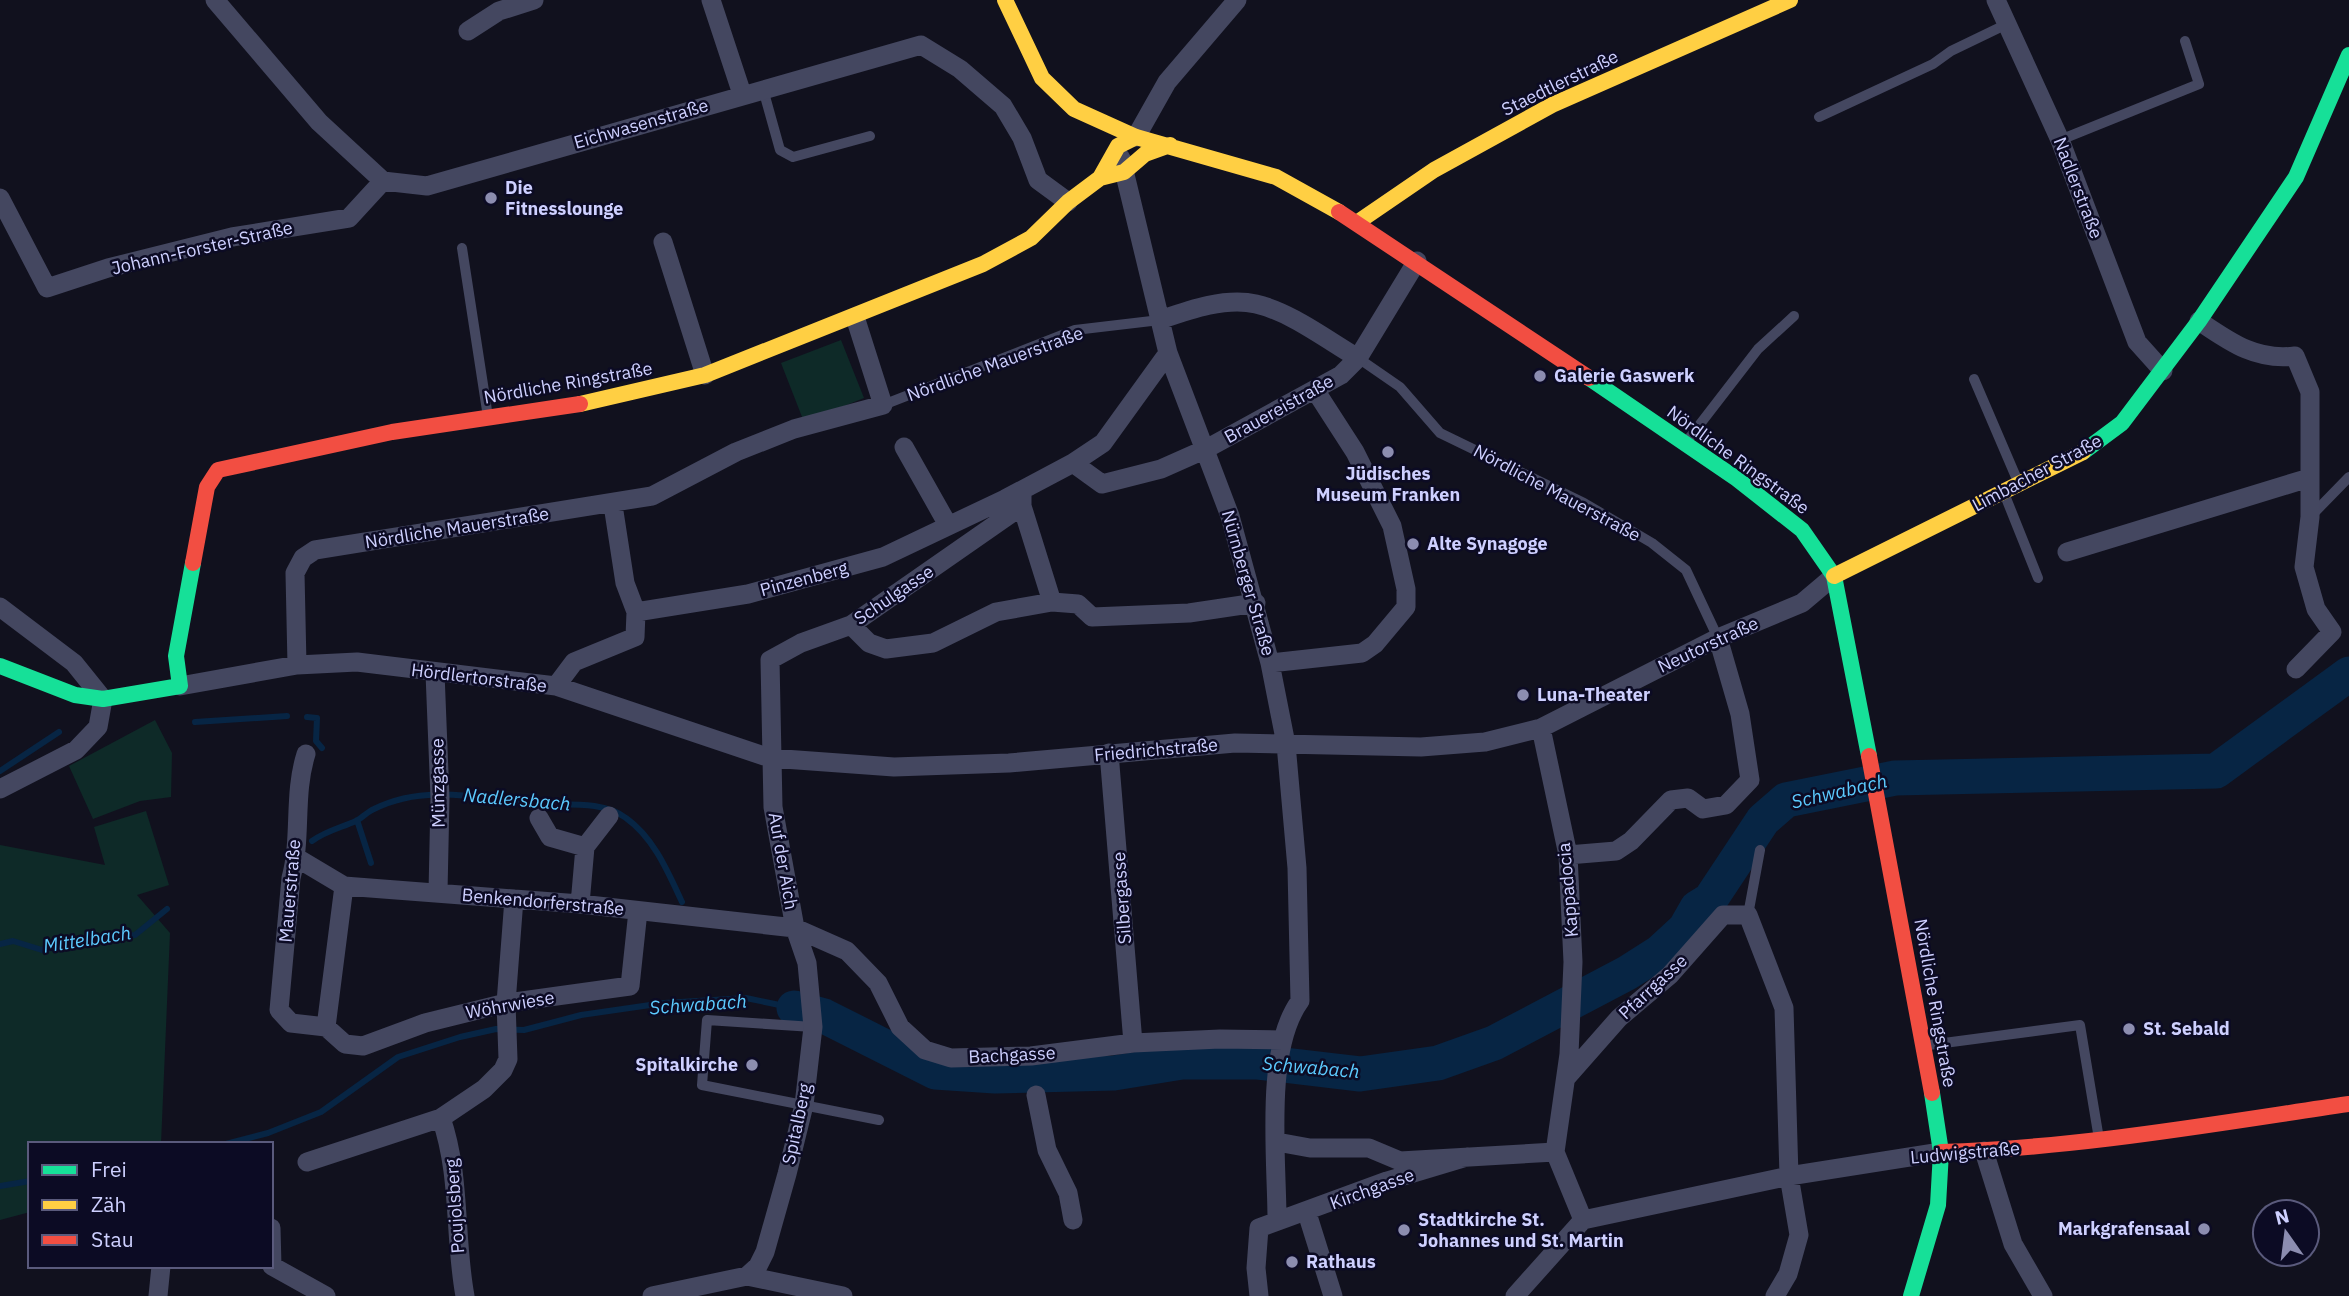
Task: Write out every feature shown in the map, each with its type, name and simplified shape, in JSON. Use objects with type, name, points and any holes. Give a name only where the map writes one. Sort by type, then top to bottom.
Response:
[{"type":"main road","points":[[1005,0],[1042,78],[1074,109],[1136,137]]},
{"type":"main road","name":"Staedtlerstraße","points":[[1358,222],[1434,170],[1552,105],[1790,0]]},
{"type":"main road","name":"Limbacher Straße","points":[[1834,576],[2093,446],[2122,423],[2200,321],[2296,177],[2349,55]]},
{"type":"main road","points":[[1118,146],[1136,137]]},
{"type":"main road","points":[[1124,172],[1136,137]]},
{"type":"main road","name":"Nördliche Ringstraße","points":[[1136,137],[1276,177],[1358,222],[1685,444],[1802,530],[1834,576],[1924,1046],[1941,1152],[1938,1205],[1911,1296]]},
{"type":"main road","name":"Nördliche Ringstraße","points":[[180,686],[176,656],[206,487],[218,470],[379,435],[590,402],[705,375],[855,317],[1007,251],[1031,238],[1068,202],[1100,178],[1124,172],[1145,154],[1170,145]]},
{"type":"main road","name":"Nördliche Ringstraße","points":[[1100,178],[1118,146]]},
{"type":"main road","points":[[0,666],[75,695],[103,699],[180,686]]},
{"type":"main road","name":"Ludwigstraße","points":[[1941,1152],[1984,1151],[2099,1140],[2349,1104]]},
{"type":"street","points":[[215,0],[319,122],[383,181]]},
{"type":"street","points":[[468,31],[499,10],[534,0]]},
{"type":"street","points":[[711,0],[742,94]]},
{"type":"street","points":[[1136,137],[1167,82],[1237,0]]},
{"type":"street","name":"Nadlerstraße","points":[[1996,0],[2060,140],[2137,342],[2163,371]]},
{"type":"street","name":"Eichwasenstraße","points":[[383,181],[427,186],[921,45],[960,69],[1003,106],[1022,138],[1038,180],[1068,202]]},
{"type":"street","name":"Nürnberger Straße","points":[[1113,126],[1168,353],[1206,449],[1256,603],[1286,744],[1297,868],[1300,1001],[1289,1016],[1276,1086],[1277,1220]]},
{"type":"street","name":"Johann-Forster-Straße","points":[[0,198],[47,288],[108,268],[232,237],[349,218],[383,181]]},
{"type":"street","points":[[663,242],[705,375]]},
{"type":"street","name":"Brauereistraße","points":[[1206,449],[1341,375],[1358,358],[1417,261]]},
{"type":"street","name":"Nördliche Mauerstraße","points":[[1160,320],[1223,303],[1256,304],[1287,317],[1358,358]]},
{"type":"street","points":[[855,317],[883,405]]},
{"type":"street","points":[[2200,321],[2240,348],[2275,358],[2295,356],[2310,392],[2310,517],[2304,567],[2316,609],[2332,632],[2295,669]]},
{"type":"street","name":"Pinzenberg","points":[[636,612],[748,594],[883,557],[948,525],[1022,497],[1103,443],[1168,353]]},
{"type":"street","points":[[1270,663],[1362,653],[1375,643],[1406,607],[1406,589],[1392,526],[1355,452],[1315,390]]},
{"type":"street","name":"Nördliche Mauerstraße","points":[[297,665],[295,573],[303,558],[315,550],[613,505],[652,496],[712,463],[794,429],[883,405]]},
{"type":"street","points":[[904,447],[948,525]]},
{"type":"street","points":[[1073,463],[1102,484],[1161,469],[1206,449]]},
{"type":"street","points":[[2067,552],[2309,478]]},
{"type":"street","points":[[1022,497],[1052,602]]},
{"type":"street","name":"Schulgasse","points":[[769,758],[770,660],[801,643],[850,625],[1022,497]]},
{"type":"street","points":[[556,686],[574,662],[635,637],[636,612],[625,583],[613,505]]},
{"type":"street","name":"Neutorstraße","points":[[1541,728],[1718,638],[1802,603],[1834,576]]},
{"type":"street","points":[[850,625],[869,643],[886,649],[933,643],[996,612],[1052,602],[1078,604],[1092,617],[1189,613],[1256,603]]},
{"type":"street","points":[[0,607],[74,663],[103,699],[98,727],[76,751],[0,789]]},
{"type":"street","name":"Nördliche Mauerstraße","points":[[1568,855],[1616,851],[1631,841],[1671,800],[1688,798],[1703,809],[1726,805],[1750,780],[1740,714],[1718,638]]},
{"type":"street","name":"Hördlertorstraße","points":[[180,686],[297,665],[357,662],[556,686],[769,758]]},
{"type":"street","name":"Münzgasse","points":[[435,673],[439,791],[438,892]]},
{"type":"street","name":"Friedrichstraße","points":[[769,758],[894,767],[1009,763],[1235,743],[1421,747],[1485,742],[1541,728]]},
{"type":"street","name":"Kappadocia","points":[[1541,728],[1568,855],[1573,962],[1569,1054]]},
{"type":"street","name":"Silbergasse","points":[[1109,753],[1133,1044]]},
{"type":"street","name":"Mauerstraße","points":[[291,1024],[279,1010],[291,878],[297,858],[300,775],[306,754]]},
{"type":"street","name":"Auf der Aich","points":[[769,758],[773,807],[795,928],[807,963]]},
{"type":"street","points":[[580,904],[585,847],[608,816]]},
{"type":"street","points":[[539,818],[550,837],[585,847]]},
{"type":"street","name":"Benkendorferstraße","points":[[297,858],[344,886],[580,904],[795,928]]},
{"type":"street","points":[[326,1027],[344,886]]},
{"type":"street","points":[[307,1162],[441,1118],[484,1089],[503,1070],[508,1059],[506,1008],[514,898]]},
{"type":"street","name":"Wöhrwiese","points":[[291,1024],[326,1027],[345,1044],[363,1046],[425,1023],[630,986],[638,911]]},
{"type":"street","name":"Pfarrgasse","points":[[1567,1077],[1592,1046],[1670,975],[1723,915],[1748,915]]},
{"type":"street","points":[[1748,915],[1784,1008],[1789,1176],[1799,1235],[1788,1274],[1775,1296]]},
{"type":"street","name":"Bachgasse","points":[[795,928],[847,951],[878,983],[900,1027],[925,1050],[951,1058],[1031,1056],[1133,1044],[1220,1039],[1282,1045]]},
{"type":"street","name":"Spitalberg","points":[[747,1276],[758,1266],[765,1252],[804,1105],[813,1027],[807,963]]},
{"type":"street","name":"Pfarrgasse","points":[[1555,1152],[1569,1054]]},
{"type":"street","points":[[1036,1095],[1046,1150],[1068,1193],[1073,1220]]},
{"type":"street","name":"Poujolsberg","points":[[441,1118],[453,1152],[459,1262],[464,1296]]},
{"type":"street","points":[[1277,1142],[1310,1148],[1369,1148],[1400,1161],[1555,1152],[1583,1220],[1515,1296]]},
{"type":"street","points":[[1984,1151],[2014,1244],[2043,1296]]},
{"type":"street","name":"Ludwigstraße","points":[[1583,1220],[1789,1176],[1941,1152]]},
{"type":"street","name":"Kirchgasse","points":[[1277,1220],[1307,1213],[1387,1181],[1467,1157]]},
{"type":"street","points":[[1307,1213],[1333,1296]]},
{"type":"street","points":[[1259,1296],[1256,1268],[1259,1228],[1277,1220]]},
{"type":"street","points":[[273,1267],[327,1296]]},
{"type":"street","points":[[158,1296],[161,1268]]},
{"type":"street","points":[[652,1296],[747,1276],[843,1296]]},
{"type":"lane","points":[[1819,117],[1933,64],[1951,51],[2007,24]]},
{"type":"lane","points":[[2060,140],[2199,85],[2185,41]]},
{"type":"lane","points":[[762,89],[780,150],[793,157],[870,136]]},
{"type":"lane","points":[[462,248],[488,418]]},
{"type":"lane","points":[[1685,444],[1725,388],[1758,349],[1794,316]]},
{"type":"lane","name":"Nördliche Mauerstraße","points":[[883,405],[1075,330],[1160,320]]},
{"type":"lane","name":"Nördliche Mauerstraße","points":[[1358,358],[1400,387],[1440,433],[1584,503],[1652,543],[1686,570],[1718,638]]},
{"type":"lane","points":[[1974,379],[2019,485]]},
{"type":"lane","points":[[2310,517],[2349,477]]},
{"type":"lane","points":[[2003,492],[2038,578]]},
{"type":"lane","points":[[1748,915],[1760,850]]},
{"type":"lane","points":[[813,1027],[707,1020],[702,1085],[879,1120]]},
{"type":"lane","points":[[1924,1046],[2080,1025],[2099,1140]]},
{"type":"green space","points":[[841,340],[864,398],[804,422],[781,363]]},
{"type":"green space","points":[[155,720],[172,753],[171,797],[140,801],[93,819],[69,766]]},
{"type":"green space","points":[[146,811],[169,885],[137,895],[170,933],[161,1142],[28,1142],[28,1213],[0,1220],[0,845],[105,865],[94,827]]},
{"type":"waterway","name":"Schwabach","points":[[794,1008],[824,1016],[935,1072],[995,1076],[1114,1073],[1182,1062],[1258,1062],[1360,1074],[1438,1063],[1494,1043],[1627,973],[1660,952],[1685,929],[1697,908],[1710,900],[1763,820],[1786,800],[1895,778],[2216,771],[2349,674]]},
{"type":"waterway","name":"Nadlersbach","points":[[195,722],[287,716]]},
{"type":"waterway","name":"Nadlersbach","points":[[307,717],[317,718],[316,741],[322,748]]},
{"type":"waterway","name":"Nadlersbach","points":[[0,771],[59,732]]},
{"type":"waterway","name":"Nadlersbach","points":[[312,841],[356,821],[374,809],[415,796],[457,795],[543,804],[597,806],[626,818],[645,835],[659,856],[682,902]]},
{"type":"waterway","points":[[357,820],[371,863]]},
{"type":"waterway","name":"Mittelbach","points":[[0,944],[13,941],[42,950],[105,937],[135,935],[167,909]]},
{"type":"waterway","name":"Schwabach","points":[[234,1142],[268,1133],[321,1112],[398,1057],[460,1037],[496,1029],[524,1030],[581,1015],[664,1003],[746,998],[794,1008]]},
{"type":"waterway","name":"Schwabach","points":[[0,1186],[28,1181]]},
{"type":"traffic: fast","points":[[2083,452],[2122,423],[2199,321],[2296,177],[2349,55]]},
{"type":"traffic: fast","points":[[1589,378],[1737,479],[1802,530],[1834,576],[1869,756]]},
{"type":"traffic: fast","points":[[0,666],[75,695],[103,699],[180,686],[176,656],[193,563]]},
{"type":"traffic: fast","points":[[1911,1296],[1938,1205],[1941,1152],[1932,1093]]},
{"type":"traffic: slow","points":[[1005,0],[1042,78],[1074,109],[1136,137],[1276,177],[1339,212]]},
{"type":"traffic: slow","points":[[1358,222],[1434,170],[1552,105],[1790,0]]},
{"type":"traffic: slow","points":[[1100,178],[1118,146],[1136,137]]},
{"type":"traffic: slow","points":[[580,404],[705,375],[983,264],[1031,238],[1068,202],[1100,178],[1124,172],[1145,154],[1170,145]]},
{"type":"traffic: slow","points":[[1834,576],[2083,452]]},
{"type":"traffic: jam","points":[[1339,212],[1589,378]]},
{"type":"traffic: jam","points":[[193,563],[207,487],[218,470],[392,432],[580,404]]},
{"type":"traffic: jam","points":[[1869,756],[1932,1093]]},
{"type":"traffic: jam","points":[[1941,1152],[2043,1146],[2349,1104]]},
{"type":"place","name":"Die Fitnesslounge","points":[[491,198]]},
{"type":"place","name":"Galerie Gaswerk","points":[[1540,376]]},
{"type":"place","name":"Jüdisches Museum Franken","points":[[1388,452]]},
{"type":"place","name":"Alte Synagoge","points":[[1413,544]]},
{"type":"place","name":"Luna-Theater","points":[[1523,695]]},
{"type":"place","name":"St. Sebald","points":[[2129,1029]]},
{"type":"place","name":"Spitalkirche","points":[[752,1065]]},
{"type":"place","name":"Markgrafensaal","points":[[2204,1229]]},
{"type":"place","name":"Stadtkirche St. Johannes und St. Martin","points":[[1404,1230]]},
{"type":"place","name":"Rathaus","points":[[1292,1262]]}]
